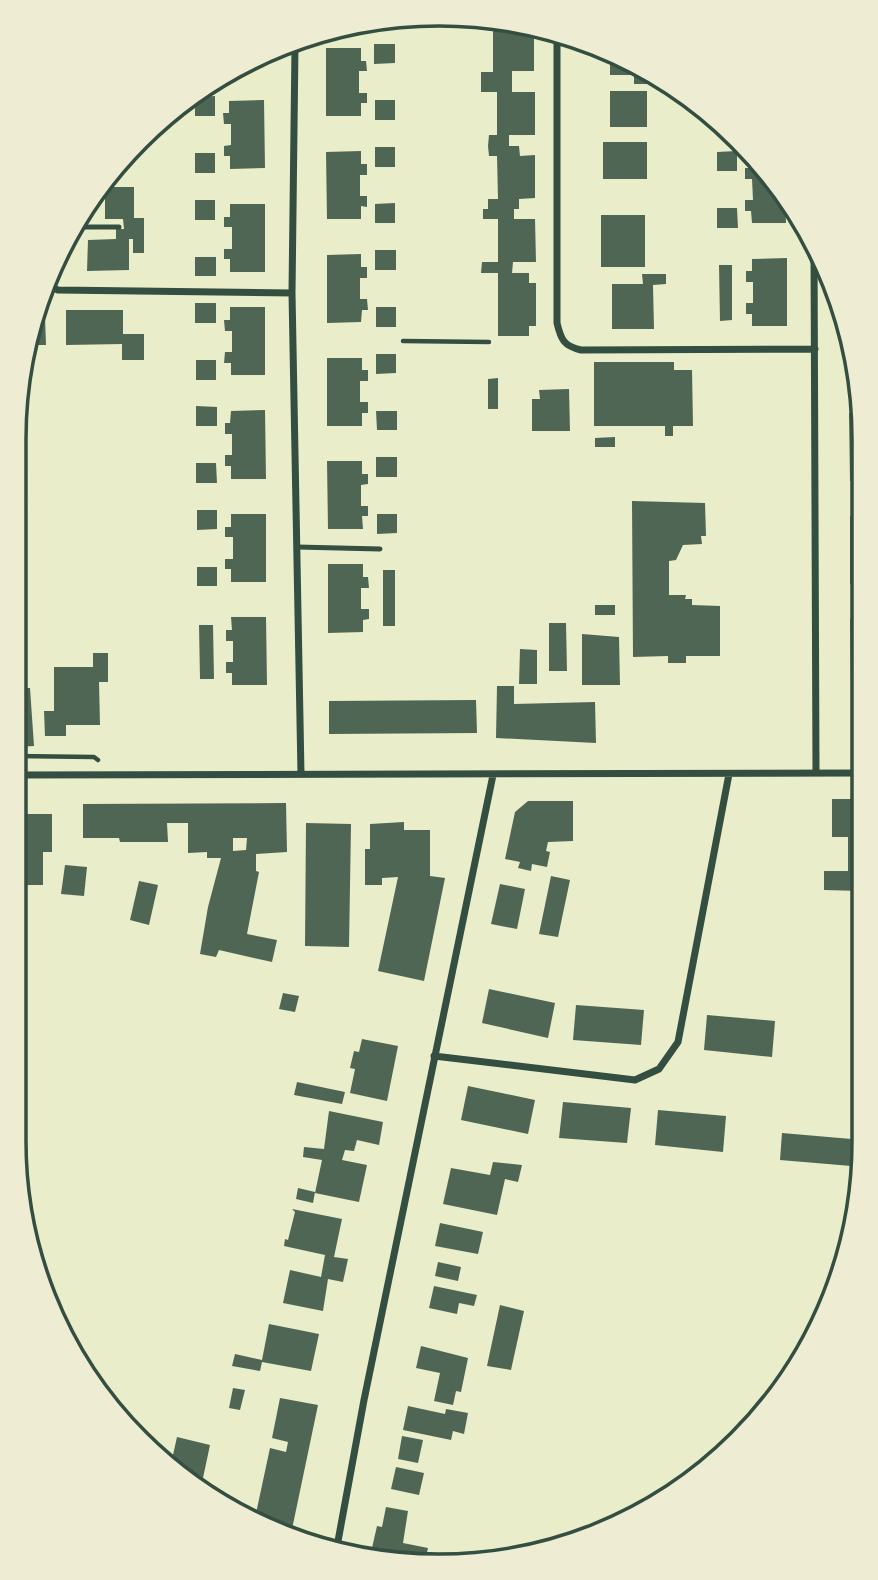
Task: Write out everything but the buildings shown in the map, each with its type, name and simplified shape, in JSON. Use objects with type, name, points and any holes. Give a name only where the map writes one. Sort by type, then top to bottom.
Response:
[{"type":"street","points":[[557,43],[557,323],[561,340],[568,347],[581,350],[815,349]]},
{"type":"street","points":[[295,52],[292,293],[301,774]]},
{"type":"street","points":[[814,268],[816,773]]},
{"type":"street","points":[[55,289],[292,293]]},
{"type":"street","points":[[26,775],[852,773]]},
{"type":"street","points":[[434,1056],[635,1080],[659,1069],[678,1042],[729,774]]},
{"type":"street","points":[[338,1541],[434,1056],[493,775]]},
{"type":"lane","points":[[86,227],[119,227]]},
{"type":"lane","points":[[297,547],[380,548]]},
{"type":"path","points":[[403,341],[489,342]]}]
